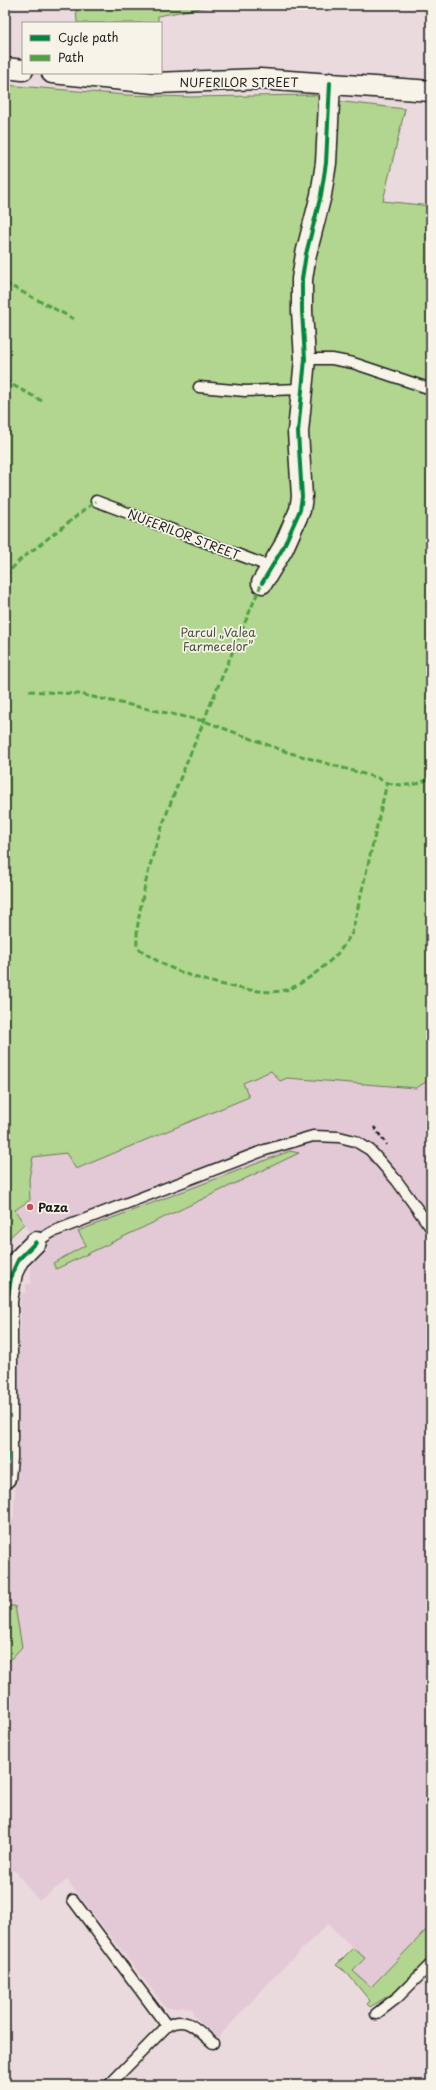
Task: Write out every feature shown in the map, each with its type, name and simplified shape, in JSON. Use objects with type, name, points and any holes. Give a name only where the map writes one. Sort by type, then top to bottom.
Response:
[{"type":"street","points":[[5,68],[22,70]]},
{"type":"street","name":"NUFERILOR STREET","points":[[63,74],[154,82],[260,79],[431,91]]},
{"type":"street","name":"NUFERILOR STREET","points":[[267,575],[300,510],[302,497],[298,432],[305,359],[302,279],[306,254],[322,196],[326,163],[330,83]]},
{"type":"street","points":[[5,1478],[7,1301],[12,1273],[18,1260],[36,1242]]},
{"type":"lane","points":[[305,359],[332,359],[353,363],[431,389]]},
{"type":"lane","points":[[198,387],[245,391],[302,389]]},
{"type":"lane","name":"NUFERILOR STREET","points":[[96,501],[267,575]]},
{"type":"lane","points":[[36,1242],[52,1232],[172,1185],[265,1150],[313,1136],[339,1137],[355,1141],[370,1150],[397,1181],[431,1228]]},
{"type":"lane","points":[[72,1900],[167,2026]]},
{"type":"lane","points":[[376,2014],[398,1997],[431,1964]]},
{"type":"lane","points":[[110,2085],[167,2026],[176,2020],[183,2021],[192,2026],[213,2044]]},
{"type":"shaded area","points":[[271,1071],[280,1081],[287,1078],[416,1088],[431,1079],[431,1951],[370,2001],[347,1973],[336,1965],[353,1948],[328,1924],[276,1975],[218,2038],[193,2015],[193,2010],[181,2006],[180,2008],[166,2008],[67,1880],[39,1901],[15,1871],[5,1870],[5,1535],[14,1516],[21,1293],[26,1293],[26,1284],[31,1284],[31,1263],[43,1252],[15,1210],[30,1200],[29,1179],[33,1157],[66,1153],[76,1169],[248,1097],[243,1083]]},
{"type":"green space","points":[[76,5],[216,5],[158,16],[158,22],[77,22]]},
{"type":"green space","name":"Parcul „Valea Farmecelor”","points":[[5,85],[127,95],[190,97],[313,95],[336,101],[405,109],[383,201],[431,206],[431,1079],[416,1088],[287,1078],[280,1081],[271,1071],[243,1083],[249,1097],[76,1169],[66,1153],[33,1157],[29,1179],[30,1200],[15,1210],[24,1224],[5,1242]]},
{"type":"green space","points":[[290,1151],[299,1153],[56,1269],[53,1263],[86,1245],[78,1231]]},
{"type":"green space","points":[[5,1606],[15,1606],[22,1647],[5,1665]]},
{"type":"green space","points":[[431,1925],[431,1957],[393,1993],[370,2007],[367,2004],[370,2001],[347,1973],[336,1965],[353,1948],[365,1958],[353,1971],[371,1987]]},
{"type":"marked path","points":[[5,283],[74,319]]},
{"type":"marked path","points":[[5,381],[44,402]]},
{"type":"marked path","points":[[5,576],[20,560],[96,501]]},
{"type":"marked path","points":[[29,691],[79,694],[204,721],[287,752],[378,778],[387,783],[352,933],[334,958],[301,983],[289,989],[283,991],[266,992],[216,983],[188,975],[174,969],[149,956],[137,947],[138,925],[144,890],[149,868],[163,825],[178,783],[204,721],[208,710],[263,580]]},
{"type":"marked path","points":[[387,783],[409,785],[431,779]]},
{"type":"cycle path","points":[[262,583],[283,548],[300,510],[302,497],[298,432],[305,359],[302,279],[306,254],[321,195],[326,163],[330,83]]},
{"type":"cycle path","points":[[5,1478],[7,1458],[7,1301],[12,1273],[18,1260],[36,1242]]},
{"type":"place","name":"Paza","points":[[30,1207]]}]
